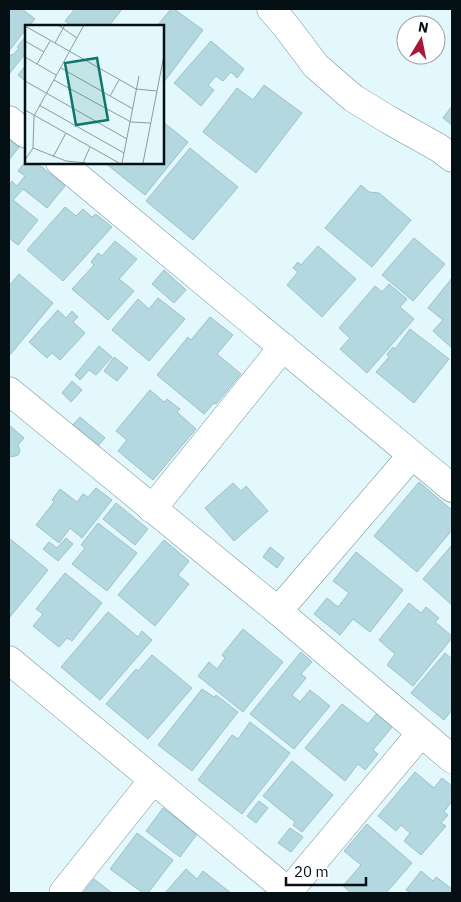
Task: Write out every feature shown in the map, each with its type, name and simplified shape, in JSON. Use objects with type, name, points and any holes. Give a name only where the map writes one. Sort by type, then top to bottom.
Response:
[{"type":"street","points":[[271,9],[316,66],[353,98],[439,148],[452,158]]},
{"type":"street","points":[[9,120],[25,133]]},
{"type":"street","points":[[62,164],[452,488]]},
{"type":"street","points":[[152,509],[283,347]]},
{"type":"street","points":[[9,391],[278,611],[452,758]]},
{"type":"street","points":[[278,611],[412,455]]},
{"type":"street","points":[[9,660],[289,893],[421,733]]},
{"type":"street","points":[[62,893],[153,780]]},
{"type":"building","points":[[9,9],[22,9],[35,19],[30,25],[25,25],[25,30],[9,51]]},
{"type":"building","points":[[75,9],[122,9],[110,25],[71,25],[65,21]]},
{"type":"building","points":[[171,9],[174,9],[203,30],[164,82],[164,25],[158,25]]},
{"type":"building","points":[[25,37],[25,54],[9,74],[9,57],[19,48],[17,47]]},
{"type":"building","points":[[211,41],[244,69],[237,78],[231,72],[223,81],[216,76],[208,85],[214,90],[201,106],[174,83]]},
{"type":"building","points":[[25,66],[25,81],[18,75]]},
{"type":"building","points":[[264,85],[302,113],[256,173],[203,132],[237,88],[253,100]]},
{"type":"building","points":[[452,106],[452,125],[443,118]]},
{"type":"building","points":[[164,123],[188,142],[145,195],[106,164],[164,164]]},
{"type":"building","points":[[9,139],[19,147],[9,160]]},
{"type":"building","points":[[190,148],[238,187],[193,240],[146,201]]},
{"type":"building","points":[[25,162],[25,164],[38,164],[65,186],[47,208],[23,189],[13,200],[38,220],[18,245],[9,238],[9,186],[12,181],[17,186],[25,176],[18,171]]},
{"type":"building","points":[[361,185],[369,192],[379,193],[411,220],[372,267],[325,228]]},
{"type":"building","points":[[65,207],[76,216],[83,209],[92,217],[96,214],[112,227],[63,281],[27,250]]},
{"type":"building","points":[[414,238],[445,264],[413,301],[382,275]]},
{"type":"building","points":[[115,241],[137,259],[119,279],[134,291],[108,320],[72,289],[94,265],[91,262],[98,253],[102,256]]},
{"type":"building","points":[[318,246],[356,279],[322,317],[287,285],[298,272],[293,268],[298,262],[301,265]]},
{"type":"building","points":[[164,270],[186,290],[174,303],[152,284]]},
{"type":"building","points":[[19,274],[53,303],[9,356],[9,286]]},
{"type":"building","points":[[452,278],[452,348],[433,331],[443,320],[428,308]]},
{"type":"building","points":[[389,284],[407,299],[400,307],[414,319],[367,373],[340,349],[350,338],[339,328],[375,286],[382,292]]},
{"type":"building","points":[[158,298],[185,319],[149,361],[112,330],[138,299],[149,309]]},
{"type":"building","points":[[58,310],[66,318],[72,311],[78,317],[73,322],[85,333],[60,360],[52,353],[47,358],[29,342]]},
{"type":"building","points":[[210,317],[233,335],[217,354],[241,374],[216,404],[214,403],[204,414],[157,375],[188,337],[191,340]]},
{"type":"building","points":[[410,329],[449,359],[414,403],[376,372],[389,357],[387,354],[393,347],[395,349]]},
{"type":"building","points":[[99,346],[112,357],[96,375],[89,370],[80,380],[75,375]]},
{"type":"building","points":[[114,357],[128,368],[117,381],[104,371]]},
{"type":"building","points":[[72,381],[82,390],[71,402],[62,393]]},
{"type":"building","points":[[150,390],[164,402],[167,399],[180,409],[177,412],[196,429],[153,480],[118,451],[127,440],[116,431]]},
{"type":"building","points":[[80,417],[105,438],[96,448],[71,427]]},
{"type":"building","points":[[9,425],[24,438],[18,445],[20,451],[18,455],[9,457]]},
{"type":"building","points":[[419,482],[452,510],[452,530],[417,572],[374,536]]},
{"type":"building","points":[[233,483],[241,491],[246,486],[268,511],[234,541],[205,508]]},
{"type":"building","points":[[96,488],[112,500],[82,538],[70,528],[59,543],[36,525],[54,502],[52,500],[60,489],[77,502],[83,494],[88,497]]},
{"type":"building","points":[[116,503],[148,529],[135,545],[103,519]]},
{"type":"building","points":[[98,523],[137,553],[107,591],[72,564],[85,548],[81,545]]},
{"type":"building","points":[[9,538],[48,570],[9,618]]},
{"type":"building","points":[[66,538],[73,544],[58,561],[43,549],[49,542],[57,548]]},
{"type":"building","points":[[164,540],[189,561],[178,575],[189,584],[155,626],[118,595]]},
{"type":"building","points":[[452,545],[452,605],[423,579]]},
{"type":"building","points":[[270,547],[284,558],[277,568],[263,557]]},
{"type":"building","points":[[356,552],[403,590],[370,632],[353,619],[340,635],[314,614],[327,598],[338,607],[349,593],[333,581]]},
{"type":"building","points":[[65,573],[102,603],[72,641],[67,638],[59,647],[33,626],[43,614],[36,609]]},
{"type":"building","points":[[409,603],[421,613],[426,607],[439,618],[435,622],[452,636],[413,686],[387,665],[395,654],[379,640]]},
{"type":"building","points":[[108,612],[138,637],[142,631],[152,640],[100,700],[61,667]]},
{"type":"building","points":[[243,629],[283,662],[243,712],[198,676],[209,662],[217,669],[225,658],[222,655]]},
{"type":"building","points":[[301,652],[312,662],[301,674],[306,678],[292,695],[300,702],[310,690],[330,706],[294,749],[250,714]]},
{"type":"building","points":[[445,653],[452,659],[452,710],[444,720],[411,693]]},
{"type":"building","points":[[152,655],[192,688],[148,739],[106,704],[136,669],[138,671]]},
{"type":"building","points":[[202,689],[214,697],[216,695],[238,712],[192,771],[158,745]]},
{"type":"building","points":[[342,704],[368,724],[377,713],[393,726],[373,750],[378,754],[365,770],[358,764],[345,781],[305,748]]},
{"type":"building","points":[[250,722],[290,753],[242,814],[198,780],[232,735],[238,739]]},
{"type":"building","points":[[292,761],[333,795],[302,832],[293,825],[295,822],[263,796]]},
{"type":"building","points":[[415,772],[434,788],[442,778],[452,786],[452,801],[444,812],[448,815],[441,823],[446,826],[421,855],[404,841],[410,833],[401,825],[396,831],[378,816]]},
{"type":"building","points":[[259,801],[268,808],[256,823],[247,816]]},
{"type":"building","points":[[163,808],[197,834],[180,857],[146,831]]},
{"type":"building","points":[[367,824],[412,863],[386,893],[351,893],[343,886],[361,865],[344,851]]},
{"type":"building","points":[[290,828],[303,837],[291,852],[278,843]]},
{"type":"building","points":[[137,833],[173,860],[148,893],[143,893],[110,869]]},
{"type":"building","points":[[186,869],[197,879],[203,871],[231,893],[165,893]]},
{"type":"building","points":[[421,871],[433,881],[436,877],[452,889],[452,893],[411,893],[406,890]]},
{"type":"building","points":[[94,879],[112,893],[83,893]]}]
